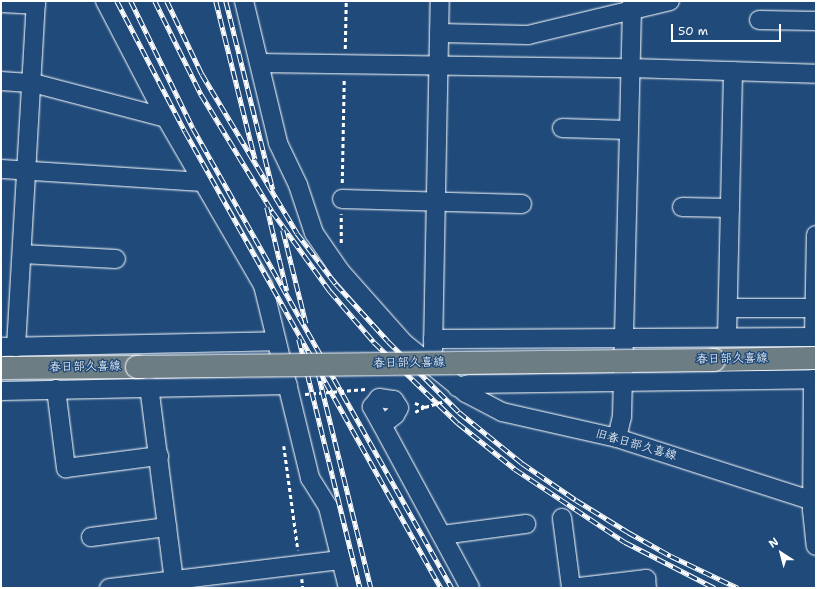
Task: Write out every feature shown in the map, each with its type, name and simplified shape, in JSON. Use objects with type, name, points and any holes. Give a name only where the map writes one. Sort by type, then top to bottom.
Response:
[{"type":"main road","name":"春日部久喜線","points":[[1,368],[714,360],[815,372]]},
{"type":"street","points":[[106,1],[166,118],[263,286],[310,478],[328,507],[348,588]]},
{"type":"street","name":"旧春日部久喜線","points":[[244,1],[280,149],[298,185],[310,225],[322,247],[340,271],[404,343],[458,387],[478,401],[502,412],[617,438],[814,501]]},
{"type":"street","points":[[250,26],[253,1]]},
{"type":"street","points":[[426,361],[432,340],[440,1]]},
{"type":"street","points":[[439,34],[528,35],[632,5],[670,1]]},
{"type":"street","points":[[1,3],[36,3],[33,83],[22,254],[8,347],[276,341]]},
{"type":"street","points":[[617,438],[622,417],[632,5]]},
{"type":"street","points":[[758,20],[816,21]]},
{"type":"street","points":[[259,63],[630,68],[816,74]]},
{"type":"street","points":[[727,337],[734,71]]},
{"type":"street","points":[[1,81],[33,83],[166,118]]},
{"type":"street","points":[[562,128],[628,130]]},
{"type":"street","points":[[1,169],[202,182]]},
{"type":"street","points":[[342,199],[522,204]]},
{"type":"street","points":[[682,207],[730,208]]},
{"type":"street","points":[[432,340],[815,337],[814,308],[816,235]]},
{"type":"street","points":[[22,254],[116,259]]},
{"type":"street","points":[[728,308],[814,308]]},
{"type":"street","points":[[458,387],[470,384],[622,382],[815,372],[814,501],[816,546]]},
{"type":"street","points":[[1,391],[149,386],[288,385]]},
{"type":"street","points":[[149,386],[175,584]]},
{"type":"street","points":[[56,389],[66,468],[159,456]]},
{"type":"street","points":[[382,425],[470,588]]},
{"type":"street","points":[[562,518],[571,588],[646,579],[647,588]]},
{"type":"street","points":[[442,535],[526,524]]},
{"type":"street","points":[[90,537],[168,527]]},
{"type":"street","points":[[109,588],[175,584],[300,564],[341,560]]},
{"type":"path","points":[[340,271],[346,1]]},
{"type":"path","points":[[284,440],[303,588]]},
{"type":"railway","points":[[117,1],[185,131],[441,588]]},
{"type":"railway","points":[[131,1],[193,128],[452,588]]},
{"type":"railway","points":[[155,1],[201,94],[272,211],[330,291],[374,342],[458,423],[515,469],[625,542],[715,588]]},
{"type":"railway","points":[[167,1],[202,74],[297,233],[336,284],[388,341],[459,412],[522,463],[576,500],[628,532],[671,556],[738,588]]},
{"type":"railway","points":[[216,1],[255,159]]},
{"type":"railway","points":[[226,1],[273,189]]},
{"type":"railway","points":[[267,207],[287,291]]},
{"type":"railway","points":[[283,230],[306,323]]},
{"type":"railway","points":[[299,339],[360,588]]},
{"type":"railway","points":[[318,372],[371,588]]}]
